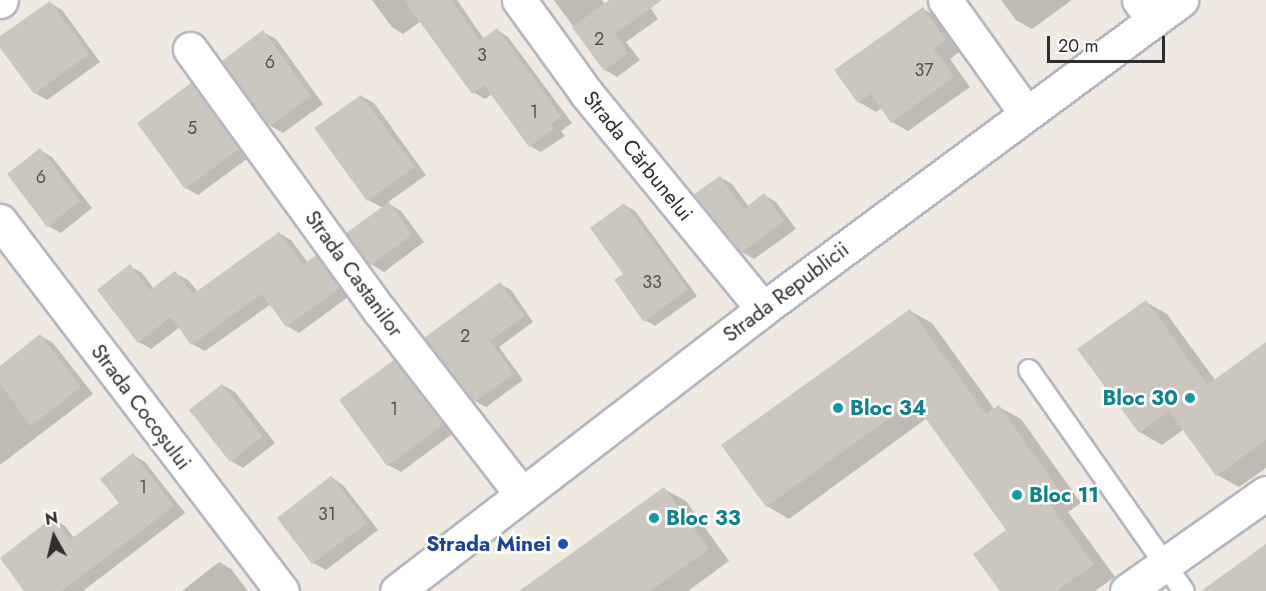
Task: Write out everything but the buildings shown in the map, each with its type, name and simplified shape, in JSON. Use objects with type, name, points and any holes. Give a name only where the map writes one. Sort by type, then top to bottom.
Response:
[{"type":"street","name":"Strada Cărbunelui","points":[[519,0],[587,94],[763,309]]},
{"type":"street","points":[[945,0],[1026,112]]},
{"type":"street","name":"Strada Republicii","points":[[408,586],[763,309],[1026,112],[1146,10],[1180,0]]},
{"type":"street","name":"Strada Castanilor","points":[[190,49],[380,311],[522,495]]},
{"type":"street","name":"Strada Cocoșului","points":[[0,221],[282,591]]},
{"type":"street","points":[[1126,591],[1266,493]]},
{"type":"lane","points":[[1029,370],[1166,562],[1184,591]]},
{"type":"place","name":"Bloc 30","points":[[1190,398]]},
{"type":"place","name":"Bloc 34","points":[[838,408]]},
{"type":"place","name":"Bloc 11","points":[[1017,495]]},
{"type":"place","name":"Bloc 33","points":[[654,518]]},
{"type":"place","name":"Strada Minei","points":[[563,544]]}]
